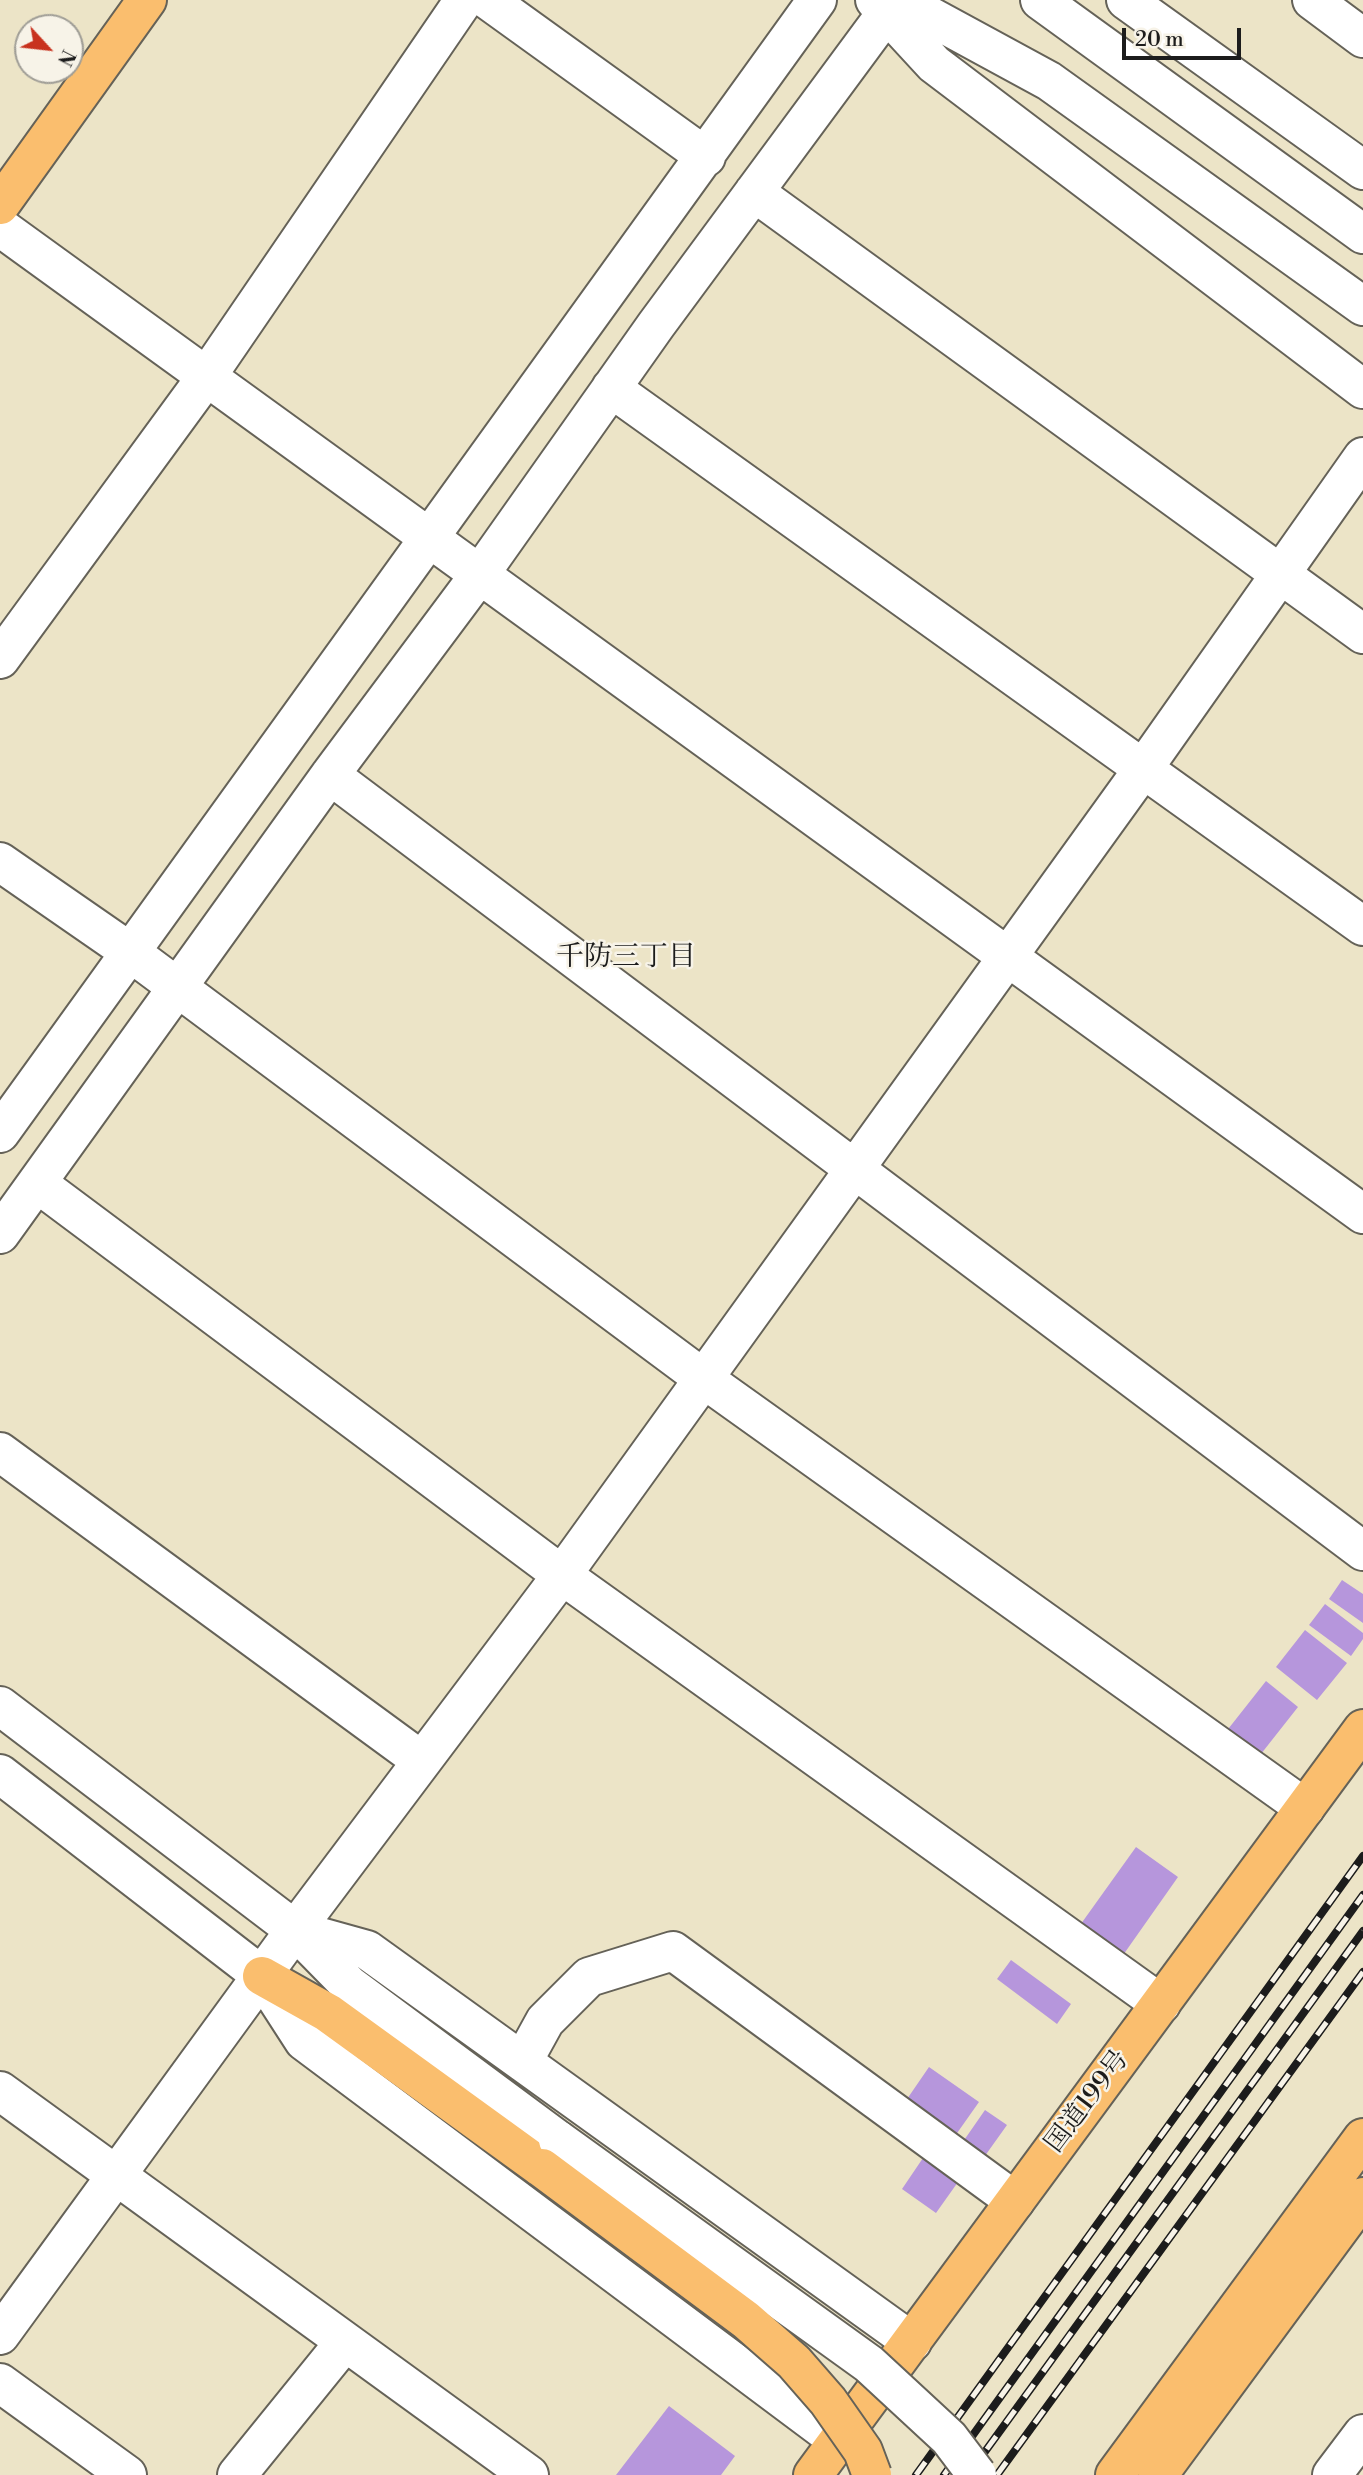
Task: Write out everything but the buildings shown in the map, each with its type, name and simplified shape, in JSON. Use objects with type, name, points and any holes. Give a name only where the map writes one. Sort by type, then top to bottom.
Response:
[{"type":"highway","points":[[0,205],[147,0]]},
{"type":"highway","name":"国道199号","points":[[814,2475],[1363,1729]]},
{"type":"highway","points":[[262,1976],[328,2013],[550,2154],[794,2362],[828,2401],[863,2451],[872,2475]]},
{"type":"highway","points":[[1115,2475],[1363,2138]]},
{"type":"highway","points":[[1158,2475],[1363,2197]]},
{"type":"street","points":[[0,659],[206,376],[464,0]]},
{"type":"street","points":[[488,0],[706,157]]},
{"type":"street","points":[[0,1133],[817,0]]},
{"type":"street","points":[[1040,0],[1363,234]]},
{"type":"street","points":[[1126,0],[1363,170]]},
{"type":"street","points":[[1312,0],[1363,38]]},
{"type":"street","points":[[889,3],[1049,81],[1363,306]]},
{"type":"street","points":[[0,1234],[330,775],[480,574],[889,3]]},
{"type":"street","points":[[889,3],[944,73],[1363,389]]},
{"type":"street","points":[[754,192],[1279,576],[1363,634]]},
{"type":"street","points":[[0,227],[1363,1214]]},
{"type":"street","points":[[611,388],[1363,926]]},
{"type":"street","points":[[0,2335],[295,1930],[562,1575],[1007,954],[1143,769],[1363,457]]},
{"type":"street","points":[[330,775],[1363,1551]]},
{"type":"street","points":[[0,862],[130,952],[704,1379],[1305,1808]]},
{"type":"street","points":[[37,1184],[562,1575],[1161,2004]]},
{"type":"street","points":[[0,1452],[422,1761]]},
{"type":"street","points":[[0,1706],[295,1930],[349,1986],[550,2154],[869,2364],[949,2438],[977,2475]]},
{"type":"street","points":[[0,1774],[262,1976],[304,2041],[839,2441]]},
{"type":"street","points":[[295,1930],[367,1950],[912,2342]]},
{"type":"street","points":[[523,2062],[545,2021],[589,1978],[673,1951],[1016,2201]]},
{"type":"street","points":[[0,2091],[529,2475]]},
{"type":"street","points":[[237,2475],[344,2343]]},
{"type":"street","points":[[0,2383],[127,2475]]},
{"type":"street","points":[[1332,2475],[1363,2434]]},
{"type":"railway","points":[[916,2475],[1363,1856]]},
{"type":"railway","points":[[944,2475],[1363,1895]]},
{"type":"railway","points":[[968,2475],[1363,1931]]},
{"type":"railway","points":[[997,2475],[1363,1972]]},
{"type":"district","name":"千防三丁目","points":[[626,958]]}]
